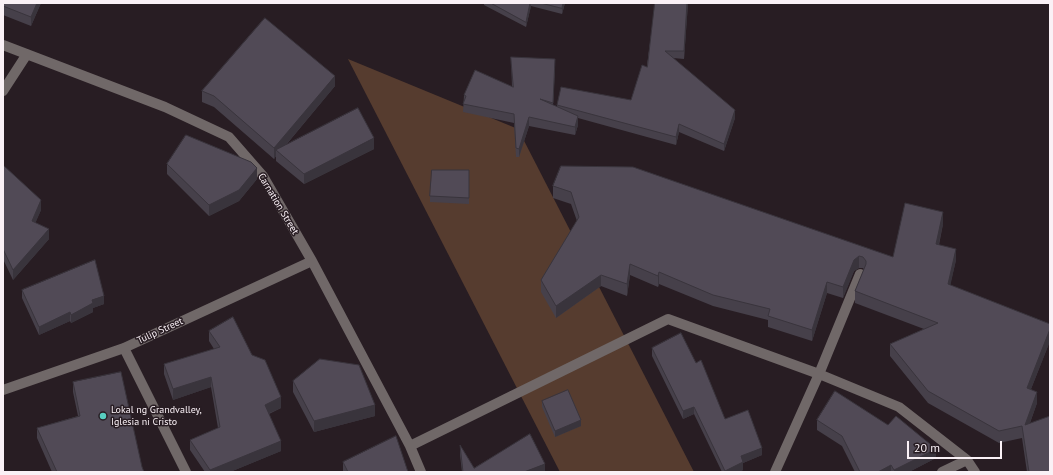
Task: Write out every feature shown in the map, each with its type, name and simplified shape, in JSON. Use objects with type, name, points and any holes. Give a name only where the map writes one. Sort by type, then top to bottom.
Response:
[{"type":"street","name":"Carnation Street","points":[[3,45],[165,107],[229,137],[262,176],[312,261],[410,446],[421,472]]},
{"type":"street","points":[[3,91],[27,54]]},
{"type":"street","name":"Tulip Street","points":[[3,390],[124,348],[312,261]]},
{"type":"street","points":[[775,472],[819,374],[860,274]]},
{"type":"street","points":[[410,446],[668,318],[819,374],[899,407],[967,460],[975,472]]},
{"type":"street","points":[[124,348],[186,472]]},
{"type":"street","points":[[942,472],[967,460]]},
{"type":"shaded area","points":[[348,59],[518,129],[694,472],[560,472]]},
{"type":"building","points":[[3,3],[37,3],[31,17],[3,6]]},
{"type":"building","points":[[491,3],[530,3],[526,22]]},
{"type":"building","points":[[541,3],[563,3],[562,8]]},
{"type":"building","points":[[655,3],[687,3],[684,51],[665,51],[735,110],[724,144],[679,124],[676,137],[557,105],[561,87],[631,100],[642,65],[647,67]]},
{"type":"building","points":[[265,18],[335,76],[274,148],[214,96],[202,91]]},
{"type":"building","points":[[511,57],[555,59],[553,103],[540,99],[578,116],[575,127],[529,117],[519,149],[516,148],[514,114],[463,104],[466,96],[464,95],[475,70],[513,87]]},
{"type":"building","points":[[358,108],[374,138],[304,174],[276,150]]},
{"type":"building","points":[[186,135],[251,162],[257,168],[239,190],[209,205],[167,164]]},
{"type":"building","points":[[3,165],[41,200],[32,221],[49,229],[13,270],[3,249]]},
{"type":"building","points":[[561,166],[633,167],[893,257],[905,203],[943,212],[936,244],[956,249],[948,284],[1050,324],[1050,329],[1027,388],[1037,392],[1025,425],[1050,416],[1050,472],[1029,472],[1022,426],[999,431],[928,391],[890,344],[938,323],[855,291],[866,264],[863,257],[859,256],[854,260],[843,287],[827,282],[812,330],[768,316],[770,309],[713,295],[659,272],[658,276],[630,264],[627,284],[601,275],[556,306],[541,280],[579,217],[571,192],[553,186]]},
{"type":"building","points":[[432,170],[469,170],[469,198],[430,196]]},
{"type":"building","points":[[95,260],[104,296],[92,300],[93,303],[71,315],[70,312],[39,327],[22,290]]},
{"type":"building","points":[[233,317],[252,355],[265,360],[281,397],[265,405],[281,441],[210,470],[190,440],[220,427],[211,377],[173,389],[164,364],[220,347],[209,331]]},
{"type":"building","points":[[681,333],[696,363],[701,360],[725,419],[748,410],[762,448],[741,456],[743,462],[725,471],[694,407],[683,411],[652,348]]},
{"type":"building","points":[[320,359],[359,365],[375,405],[314,421],[293,381]]},
{"type":"building","points":[[121,372],[144,472],[57,472],[37,428],[80,416],[73,382]]},
{"type":"building","points":[[568,390],[581,420],[555,431],[542,401]]},
{"type":"building","points":[[835,391],[888,425],[896,416],[936,449],[894,470],[891,465],[878,472],[860,472],[842,436],[817,420]]},
{"type":"building","points":[[530,434],[545,464],[524,472],[463,472],[460,445],[474,468]]},
{"type":"building","points":[[396,436],[408,472],[348,472],[343,462]]},
{"type":"place","name":"Lokal ng Grandvalley, Iglesia ni Cristo","points":[[103,416]]}]
